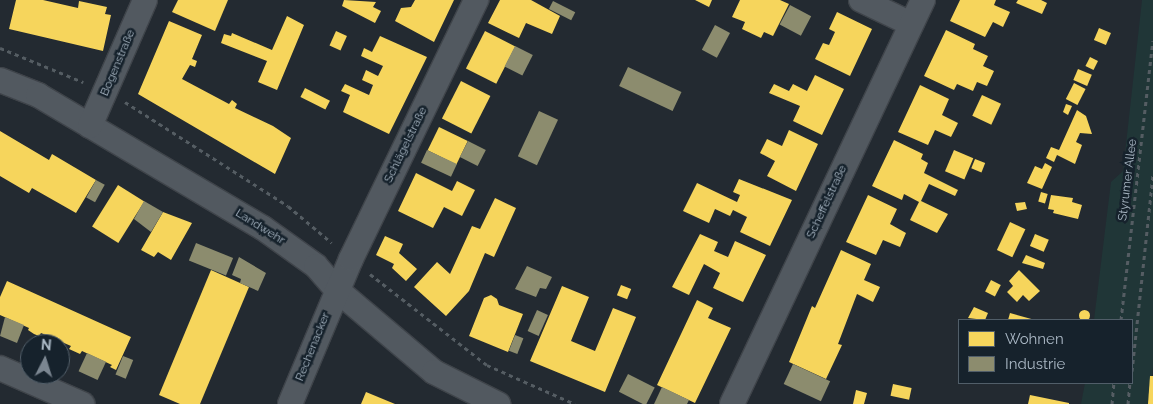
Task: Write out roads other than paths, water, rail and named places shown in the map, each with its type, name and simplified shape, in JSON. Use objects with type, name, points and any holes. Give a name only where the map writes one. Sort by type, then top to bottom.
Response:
[{"type":"street","name":"Bogenstraße","points":[[90,126],[145,0]]},
{"type":"street","name":"Schlägelstraße","points":[[337,290],[476,0]]},
{"type":"street","points":[[861,0],[911,24]]},
{"type":"street","name":"Scheffelstraße","points":[[732,404],[923,0]]},
{"type":"street","name":"Landwehr","points":[[0,80],[38,95],[263,228],[316,266],[337,290],[434,372],[498,404]]},
{"type":"street","name":"Rechenacker","points":[[290,404],[337,290]]},
{"type":"street","points":[[0,368],[82,404]]}]
